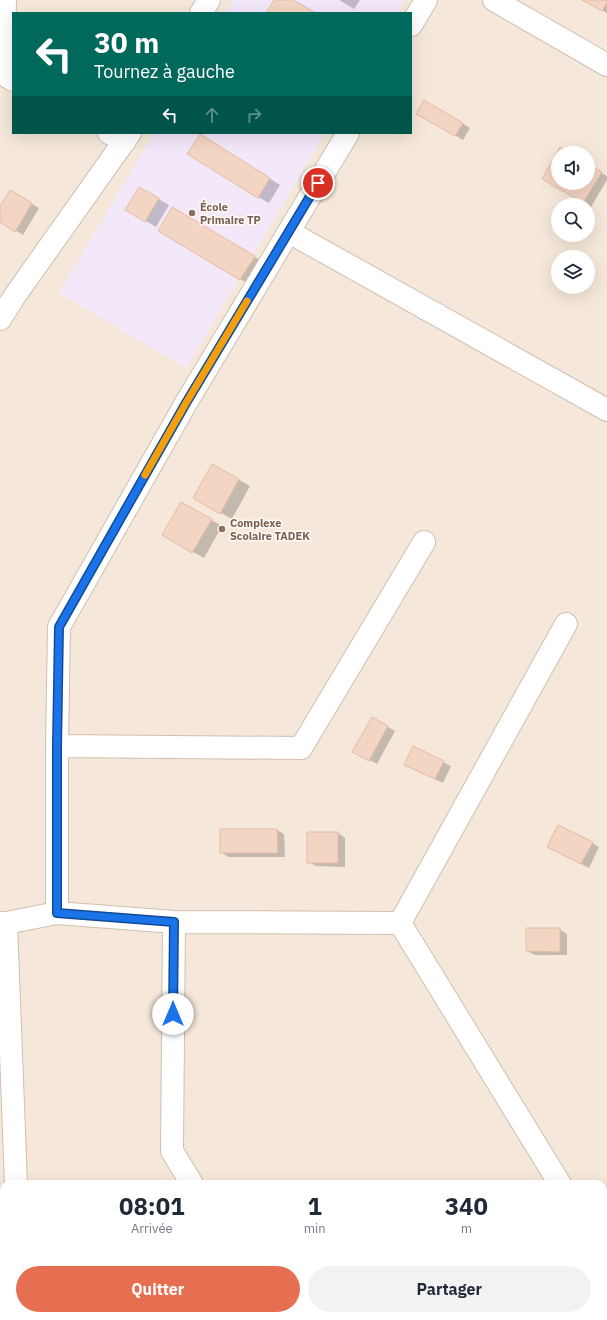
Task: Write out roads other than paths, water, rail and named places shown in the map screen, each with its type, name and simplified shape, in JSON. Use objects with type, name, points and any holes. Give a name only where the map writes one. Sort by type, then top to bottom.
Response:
[{"type":"street","points":[[5,0],[3,74],[12,79]]},
{"type":"street","points":[[202,12],[209,0]]},
{"type":"street","points":[[412,23],[426,0]]},
{"type":"street","points":[[494,0],[607,65]]},
{"type":"street","points":[[57,913],[59,627],[186,403],[347,134]]},
{"type":"street","points":[[0,320],[121,136]]},
{"type":"street","points":[[289,232],[607,410]]},
{"type":"street","points":[[57,746],[301,748],[424,542]]},
{"type":"street","points":[[400,922],[566,624]]},
{"type":"street","points":[[16,1180],[3,923],[57,913],[174,922],[400,922]]},
{"type":"street","points":[[174,922],[172,1151],[190,1180]]},
{"type":"street","points":[[400,922],[558,1180]]},
{"type":"place","name":"École Primaire TP","points":[[192,213]]},
{"type":"place","name":"Complexe Scolaire TADEK","points":[[222,529]]}]
